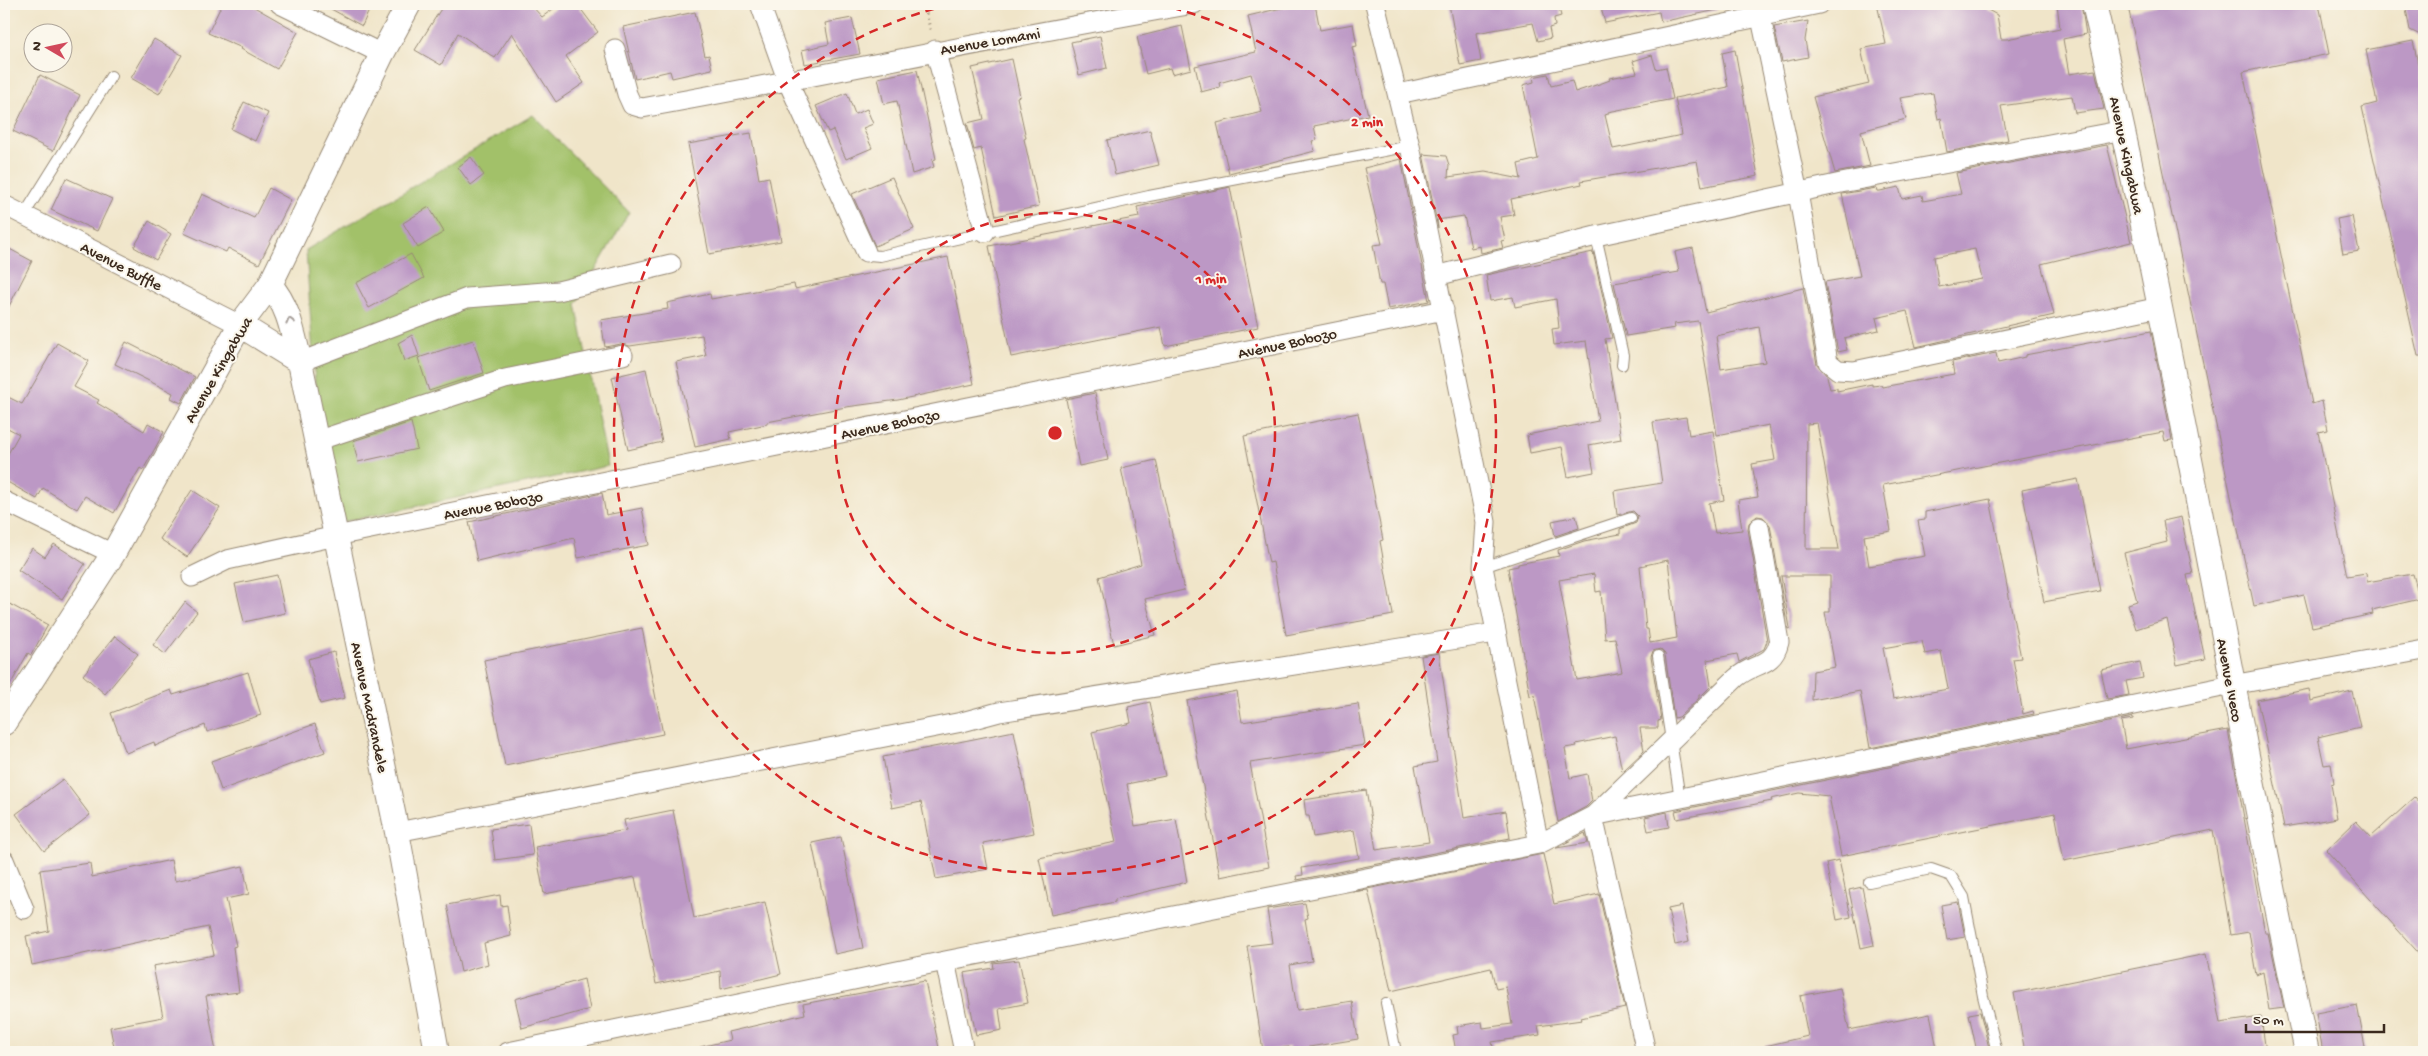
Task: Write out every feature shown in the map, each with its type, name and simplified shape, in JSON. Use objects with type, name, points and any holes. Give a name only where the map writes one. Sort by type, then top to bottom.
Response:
[{"type":"street","points":[[280,4],[382,54]]},
{"type":"street","name":"Avenue Kingabwa","points":[[4,723],[113,554],[240,325],[270,284],[382,54],[409,4]]},
{"type":"street","points":[[760,4],[788,82],[866,252]]},
{"type":"street","name":"Avenue Lomami","points":[[615,50],[627,94],[632,105],[642,108],[788,82],[1131,9],[1194,4]]},
{"type":"street","points":[[1375,4],[1410,146],[1486,522],[1483,567],[1539,844]]},
{"type":"street","points":[[1398,94],[1759,11],[1820,4]]},
{"type":"street","name":"Avenue Kingabwa","points":[[2094,4],[2124,130],[2160,307]]},
{"type":"street","points":[[1759,11],[1798,192],[1828,362],[1838,370],[1854,371],[2160,307]]},
{"type":"street","points":[[935,50],[985,232]]},
{"type":"street","points":[[1436,276],[1596,236],[1798,192],[2124,130]]},
{"type":"street","name":"Avenue Buffle","points":[[4,205],[240,325]]},
{"type":"street","points":[[240,325],[300,362],[466,298],[558,291],[671,264]]},
{"type":"street","name":"Avenue Madrandele","points":[[270,284],[280,296],[288,313],[300,362],[397,832],[437,1052]]},
{"type":"street","name":"Avenue Iveco","points":[[2160,307],[2267,864],[2307,1052]]},
{"type":"street","name":"Avenue Bobozo","points":[[192,577],[226,560],[336,536],[1444,310]]},
{"type":"street","points":[[316,441],[505,379],[623,354]]},
{"type":"street","points":[[4,501],[113,554]]},
{"type":"street","points":[[1593,816],[1745,670],[1772,660],[1779,642],[1759,527]]},
{"type":"street","points":[[397,832],[942,725],[999,712],[1495,633]]},
{"type":"street","points":[[508,1052],[945,961],[1539,844],[1593,816],[2232,685],[2424,650]]},
{"type":"street","points":[[1593,816],[1646,1052]]},
{"type":"street","points":[[4,860],[24,909]]},
{"type":"street","points":[[945,961],[964,1052]]},
{"type":"lane","points":[[24,215],[111,76]]},
{"type":"lane","points":[[866,252],[869,255],[880,256],[1149,196],[1410,146]]},
{"type":"lane","points":[[1596,236],[1624,355],[1622,365]]},
{"type":"lane","points":[[1483,567],[1631,518]]},
{"type":"lane","points":[[1658,656],[1680,798]]},
{"type":"lane","points":[[1869,882],[1931,869],[1950,876],[1964,897],[1997,1052]]},
{"type":"lane","points":[[1386,1003],[1396,1052]]},
{"type":"path","points":[[924,4],[935,50]]},
{"type":"green space","points":[[533,115],[629,212],[576,304],[608,466],[342,522],[315,384],[306,250]]},
{"type":"building","points":[[222,4],[249,4],[298,32],[277,69],[242,48],[208,33]]},
{"type":"building","points":[[322,4],[372,4],[362,26]]},
{"type":"building","points":[[444,4],[530,4],[542,17],[560,4],[577,4],[598,32],[566,56],[584,83],[556,102],[512,33],[495,58],[458,33],[441,65],[415,50]]},
{"type":"building","points":[[1298,4],[1315,4],[1320,30],[1353,24],[1357,46],[1352,47],[1368,115],[1314,126],[1317,140],[1312,141],[1315,151],[1229,173],[1217,123],[1262,112],[1251,74],[1219,83],[1220,87],[1201,92],[1195,66],[1256,52],[1248,16]]},
{"type":"building","points":[[1449,4],[1558,4],[1561,16],[1554,18],[1555,26],[1549,28],[1551,38],[1538,41],[1533,23],[1476,33],[1481,61],[1460,65]]},
{"type":"building","points":[[1600,4],[1716,4],[1717,10],[1661,22],[1659,12],[1605,23]]},
{"type":"building","points":[[1877,4],[1987,4],[1988,10],[1997,15],[2001,39],[2007,39],[2060,28],[2057,4],[2081,4],[2086,34],[2063,39],[2069,74],[2095,70],[2104,109],[2075,113],[2072,96],[2001,106],[2008,140],[1947,152],[1941,118],[1938,119],[1933,93],[1900,98],[1906,119],[1861,131],[1870,166],[1835,173],[1813,97],[1869,84],[1861,49],[1886,44]]},
{"type":"building","points":[[2163,4],[2319,4],[2329,54],[2243,72],[2312,404],[2322,401],[2328,430],[2318,432],[2347,576],[2366,573],[2367,582],[2413,574],[2420,599],[2372,610],[2373,614],[2312,627],[2304,595],[2254,606],[2129,11]]},
{"type":"building","points":[[2405,4],[2424,4],[2424,37],[2410,30]]},
{"type":"building","points":[[695,12],[705,56],[709,55],[712,69],[672,78],[670,71],[635,79],[623,27]]},
{"type":"building","points":[[852,18],[860,54],[805,64],[802,50],[829,44],[825,23]]},
{"type":"building","points":[[1808,21],[1805,40],[1808,57],[1782,62],[1774,27]]},
{"type":"building","points":[[1182,26],[1191,69],[1172,74],[1170,68],[1146,74],[1137,37]]},
{"type":"building","points":[[1100,36],[1107,68],[1079,75],[1071,42]]},
{"type":"building","points":[[154,39],[182,55],[159,94],[131,78]]},
{"type":"building","points":[[2413,41],[2422,82],[2424,82],[2424,356],[2418,356],[2362,107],[2377,103],[2366,50]]},
{"type":"building","points":[[1735,50],[1758,176],[1702,187],[1697,161],[1581,181],[1582,184],[1511,199],[1514,215],[1500,217],[1505,240],[1501,241],[1503,248],[1481,253],[1480,246],[1471,248],[1464,216],[1437,220],[1438,228],[1423,154],[1446,156],[1449,165],[1448,177],[1485,172],[1521,179],[1518,164],[1538,159],[1523,85],[1534,82],[1533,77],[1548,74],[1551,86],[1572,81],[1575,92],[1610,80],[1609,78],[1637,73],[1633,61],[1652,55],[1656,69],[1666,67],[1673,99],[1608,112],[1605,115],[1613,149],[1682,135],[1675,98],[1728,87],[1722,53]]},
{"type":"building","points":[[1012,59],[1020,96],[1017,97],[1026,138],[1024,139],[1039,206],[996,216],[981,148],[974,150],[967,123],[984,119],[972,68]]},
{"type":"building","points":[[917,70],[936,159],[932,160],[934,167],[912,174],[897,101],[884,104],[878,78]]},
{"type":"building","points":[[40,75],[80,95],[53,151],[13,131]]},
{"type":"building","points":[[847,93],[855,114],[867,109],[873,124],[863,128],[872,148],[846,159],[833,130],[828,132],[816,106]]},
{"type":"building","points":[[244,102],[268,113],[255,141],[231,129]]},
{"type":"building","points":[[1150,130],[1159,165],[1115,175],[1107,140]]},
{"type":"building","points":[[751,133],[759,179],[769,177],[781,241],[709,254],[688,144]]},
{"type":"building","points":[[2107,145],[2131,242],[2041,264],[2054,315],[1916,347],[1907,311],[1876,318],[1879,330],[1844,338],[1847,350],[1838,352],[1825,282],[1860,276],[1842,194],[1876,188],[1877,191],[1880,191],[1899,187],[1902,199],[1922,195],[1923,201],[1961,194],[1956,173]],"holes":[[[1975,249],[1982,279],[1939,287],[1934,257]]]},
{"type":"building","points":[[471,157],[484,175],[471,185],[458,167]]},
{"type":"building","points":[[1401,159],[1429,301],[1388,309],[1383,284],[1380,284],[1373,245],[1382,244],[1364,168]]},
{"type":"building","points":[[892,177],[914,229],[875,246],[852,194]]},
{"type":"building","points":[[66,178],[112,199],[97,231],[51,210]]},
{"type":"building","points":[[1230,187],[1258,327],[1165,346],[1161,327],[1011,357],[989,246],[1139,217],[1137,207]]},
{"type":"building","points":[[269,188],[291,200],[259,264],[228,248],[226,252],[184,233],[202,194],[254,218]]},
{"type":"building","points":[[429,207],[444,232],[418,248],[403,223]]},
{"type":"building","points":[[2352,216],[2359,251],[2343,254],[2337,219]]},
{"type":"building","points":[[149,221],[171,234],[156,260],[134,247]]},
{"type":"building","points":[[4,246],[32,261],[4,316]]},
{"type":"building","points":[[1693,248],[1706,312],[1803,288],[1817,364],[1827,376],[1830,389],[1837,388],[1837,391],[1872,384],[1872,386],[1881,385],[1882,387],[1954,374],[1952,362],[1996,353],[1998,363],[2025,357],[2025,355],[2151,331],[2172,440],[2165,441],[2163,432],[1883,485],[1891,531],[1864,536],[1869,566],[1925,556],[1918,521],[1925,520],[1925,512],[1990,499],[2021,658],[2013,659],[2023,714],[2033,711],[2034,714],[1870,748],[1860,691],[1812,700],[1813,671],[1835,667],[1825,612],[1830,612],[1830,576],[1781,576],[1790,628],[1788,629],[1770,525],[1763,517],[1757,516],[1749,523],[1748,529],[1767,641],[1764,649],[1739,662],[1737,654],[1707,660],[1711,686],[1703,694],[1699,695],[1699,698],[1679,717],[1674,718],[1665,654],[1660,649],[1653,651],[1651,657],[1661,720],[1658,721],[1658,728],[1640,728],[1644,751],[1622,771],[1615,736],[1565,748],[1570,778],[1587,774],[1592,801],[1586,807],[1558,822],[1534,695],[1530,696],[1508,568],[1518,566],[1518,564],[1559,556],[1558,550],[1584,541],[1620,534],[1620,529],[1636,523],[1638,516],[1633,511],[1617,515],[1614,491],[1662,483],[1653,422],[1686,417],[1689,435],[1713,431],[1724,500],[1709,503],[1715,533],[1742,530],[1738,500],[1758,497],[1752,464],[1775,460],[1769,425],[1717,435],[1698,321],[1674,324],[1675,328],[1626,336],[1614,283],[1679,272],[1675,252]],"holes":[[[1759,327],[1765,362],[1721,369],[1716,336]],[[1817,423],[1839,549],[1806,549],[1807,424]],[[1668,560],[1677,638],[1650,643],[1648,629],[1646,629],[1640,566]],[[1594,574],[1596,592],[1601,591],[1605,639],[1615,638],[1622,672],[1577,680],[1559,580]],[[1922,641],[1925,654],[1941,651],[1948,689],[1893,699],[1883,648]]]},
{"type":"building","points":[[1593,252],[1612,338],[1605,339],[1621,439],[1589,445],[1594,472],[1568,477],[1562,447],[1530,453],[1527,435],[1598,421],[1586,341],[1554,345],[1552,329],[1559,328],[1556,299],[1515,307],[1513,297],[1490,301],[1486,275]]},
{"type":"building","points":[[411,254],[424,278],[369,308],[356,283]]},
{"type":"building","points":[[948,257],[974,384],[898,400],[846,407],[767,422],[767,424],[729,432],[731,439],[695,447],[676,362],[706,356],[702,335],[630,346],[621,344],[605,347],[601,320],[668,309],[667,303],[710,294],[711,299],[794,284],[795,289]]},
{"type":"building","points":[[412,335],[419,356],[404,361],[398,343]]},
{"type":"building","points":[[473,340],[484,373],[429,391],[418,358]]},
{"type":"building","points":[[126,342],[195,377],[181,403],[171,398],[173,393],[115,364]]},
{"type":"building","points":[[57,343],[89,361],[74,387],[99,400],[97,403],[144,431],[148,423],[164,432],[143,470],[140,468],[114,513],[85,496],[77,509],[43,488],[37,499],[4,480],[4,461],[19,434],[4,426],[4,395],[22,404]]},
{"type":"building","points":[[646,369],[662,442],[628,450],[612,377]]},
{"type":"building","points":[[1095,393],[1108,460],[1079,466],[1066,399]]},
{"type":"building","points":[[1358,413],[1383,540],[1380,541],[1393,615],[1286,635],[1273,562],[1269,563],[1244,436]]},
{"type":"building","points":[[411,422],[417,449],[358,462],[353,441]]},
{"type":"building","points":[[1156,460],[1184,590],[1145,599],[1155,635],[1114,645],[1099,577],[1141,564],[1121,468]]},
{"type":"building","points":[[2078,479],[2100,591],[2044,602],[2022,490]]},
{"type":"building","points":[[192,490],[220,508],[187,557],[160,539]]},
{"type":"building","points":[[602,493],[606,515],[642,508],[649,545],[578,558],[574,538],[477,561],[469,522]]},
{"type":"building","points":[[1576,516],[1579,528],[1555,536],[1552,521]]},
{"type":"building","points":[[2181,517],[2193,574],[2187,575],[2205,659],[2177,665],[2167,619],[2136,629],[2128,604],[2137,601],[2124,553],[2167,542],[2163,521]]},
{"type":"building","points":[[54,544],[85,564],[62,599],[18,570],[32,548],[45,557]]},
{"type":"building","points":[[277,575],[285,613],[244,622],[235,584]]},
{"type":"building","points":[[4,601],[48,625],[31,655],[28,653],[4,696]]},
{"type":"building","points":[[185,602],[197,612],[165,654],[153,645]]},
{"type":"building","points":[[642,628],[663,734],[505,766],[484,660]]},
{"type":"building","points":[[115,636],[138,654],[105,694],[83,675]]},
{"type":"building","points":[[334,652],[345,698],[320,704],[308,659]]},
{"type":"building","points":[[1439,653],[1464,818],[1506,811],[1510,838],[1297,880],[1296,876],[1303,875],[1302,868],[1359,858],[1354,830],[1313,837],[1309,816],[1306,816],[1304,800],[1366,790],[1376,850],[1429,842],[1415,766],[1437,762],[1421,656]]},
{"type":"building","points":[[2140,662],[2143,678],[2126,681],[2129,695],[2107,699],[2101,670]]},
{"type":"building","points":[[248,672],[261,715],[207,732],[205,725],[155,746],[154,742],[126,753],[111,713],[171,690],[173,695]]},
{"type":"building","points":[[2309,689],[2311,701],[2352,691],[2360,727],[2318,737],[2324,765],[2331,764],[2334,783],[2331,784],[2337,818],[2284,827],[2257,700]]},
{"type":"building","points":[[1237,691],[1242,722],[1358,704],[1365,745],[1250,763],[1269,867],[1220,877],[1187,701]]},
{"type":"building","points":[[1150,702],[1165,776],[1127,784],[1135,826],[1176,819],[1187,882],[1115,899],[1115,902],[1051,915],[1039,858],[1116,842],[1092,732],[1131,723],[1128,707]]},
{"type":"building","points":[[2133,717],[2133,719],[2121,721],[2126,749],[2228,730],[2265,933],[2268,933],[2284,1008],[2269,1010],[2263,972],[2256,975],[2249,932],[2231,935],[2213,830],[2064,861],[2055,813],[1841,856],[1829,796],[1799,793],[1771,799],[1772,801],[1677,819],[1675,811]]},
{"type":"building","points":[[315,724],[325,752],[221,790],[211,761]]},
{"type":"building","points":[[1014,731],[1034,833],[983,843],[988,869],[936,879],[921,802],[892,808],[883,757]]},
{"type":"building","points":[[63,779],[90,815],[44,851],[16,814]]},
{"type":"building","points":[[2415,797],[2424,808],[2424,959],[2326,850],[2356,821],[2371,837]]},
{"type":"building","points":[[673,810],[694,918],[765,902],[781,974],[721,989],[720,971],[656,984],[635,877],[544,894],[535,847],[626,830],[624,820]]},
{"type":"building","points":[[1667,812],[1669,827],[1648,831],[1645,817]]},
{"type":"building","points":[[529,824],[533,855],[495,860],[491,829]]},
{"type":"building","points":[[1585,833],[1588,843],[1556,848]]},
{"type":"building","points":[[841,837],[863,948],[835,954],[812,843]]},
{"type":"building","points":[[1543,854],[1554,904],[1599,894],[1625,1008],[1581,1018],[1582,1020],[1538,1026],[1540,1035],[1492,1042],[1494,1052],[1456,1052],[1453,1035],[1458,1034],[1457,1026],[1482,1022],[1483,1028],[1512,1024],[1506,987],[1496,989],[1491,968],[1391,991],[1368,890],[1352,892]]},
{"type":"building","points":[[171,860],[175,881],[243,866],[249,894],[226,899],[236,946],[233,947],[239,992],[206,996],[216,1052],[115,1052],[110,1027],[163,1017],[153,966],[214,955],[208,927],[32,965],[26,936],[49,931],[40,870],[90,863],[92,877]]},
{"type":"building","points":[[1839,860],[1851,917],[1837,920],[1826,863]]},
{"type":"building","points":[[1862,887],[1874,945],[1861,948],[1849,890]]},
{"type":"building","points":[[500,895],[501,906],[507,905],[511,936],[484,943],[488,964],[461,972],[447,905]]},
{"type":"building","points":[[1958,902],[1965,937],[1947,940],[1941,905]]},
{"type":"building","points":[[1305,903],[1308,918],[1305,919],[1312,961],[1290,965],[1297,1010],[1352,1001],[1358,1039],[1303,1048],[1303,1052],[1289,1052],[1289,1047],[1263,1051],[1247,946],[1272,943],[1267,909]]},
{"type":"building","points":[[1682,906],[1689,942],[1675,945],[1668,909]]},
{"type":"building","points":[[2206,954],[2220,1023],[2261,1017],[2266,1052],[2025,1052],[2014,993]]},
{"type":"building","points":[[1019,960],[1028,1003],[999,1009],[1002,1030],[976,1035],[964,973],[994,968],[993,963]]},
{"type":"building","points":[[584,979],[590,1009],[522,1028],[515,999]]},
{"type":"building","points":[[925,981],[939,1048],[918,1052],[701,1052],[700,1047],[730,1040],[728,1032],[805,1014],[803,1004]]},
{"type":"building","points":[[1840,988],[1849,1030],[1930,1014],[1937,1048],[1914,1052],[1766,1052],[1765,1046],[1808,1036],[1800,996]]},
{"type":"building","points":[[2357,1005],[2366,1052],[2323,1052],[2316,1013]]},
{"type":"building","points":[[1980,1012],[1990,1052],[1977,1052],[1969,1014]]}]
